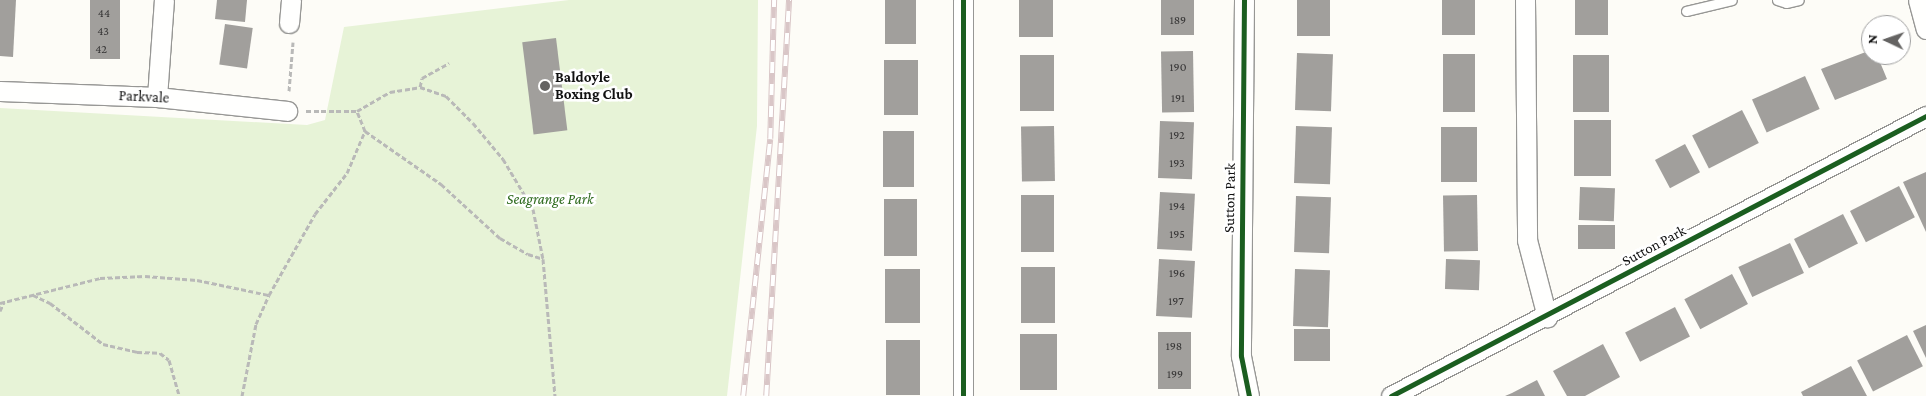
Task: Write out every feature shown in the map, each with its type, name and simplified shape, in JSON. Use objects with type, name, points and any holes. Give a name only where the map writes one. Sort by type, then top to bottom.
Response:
[{"type":"street","points":[[157,97],[164,0]]},
{"type":"street","points":[[289,23],[291,0]]},
{"type":"street","points":[[963,0],[963,396]]},
{"type":"street","name":"Sutton Park","points":[[1244,0],[1241,356],[1249,396]]},
{"type":"street","points":[[1525,0],[1527,240],[1547,317]]},
{"type":"street","points":[[1918,0],[1926,29]]},
{"type":"street","name":"Parkvale","points":[[0,91],[157,97],[287,110]]},
{"type":"street","name":"Sutton Park","points":[[1391,396],[1547,317],[1926,116]]},
{"type":"lane","points":[[1686,11],[1732,0]]},
{"type":"lane","points":[[1777,0],[1786,3],[1799,0]]},
{"type":"path","points":[[289,23],[295,27],[287,110],[358,110],[390,92],[420,87],[446,96],[503,159],[533,209],[543,259],[555,396]]},
{"type":"path","points":[[420,87],[422,78],[449,63]]},
{"type":"path","points":[[242,396],[256,324],[269,295],[315,214],[346,173],[364,131],[358,110]]},
{"type":"path","points":[[364,131],[441,184],[500,238],[543,259]]},
{"type":"path","points":[[0,311],[2,303],[100,278],[145,276],[197,280],[269,295]]},
{"type":"path","points":[[33,294],[50,304],[103,344],[136,352],[160,352],[169,360],[179,396]]},
{"type":"green space","name":"Seagrange Park","points":[[569,0],[758,0],[757,126],[727,396],[0,396],[0,108],[307,125],[325,120],[344,27]]},
{"type":"building","points":[[0,0],[16,0],[13,57],[0,56]]},
{"type":"building","points":[[90,0],[120,0],[120,59],[90,59]]},
{"type":"building","points":[[217,0],[247,0],[245,22],[215,19]]},
{"type":"building","points":[[885,0],[916,0],[916,44],[885,44]]},
{"type":"building","points":[[1019,0],[1053,0],[1053,37],[1019,37]]},
{"type":"building","points":[[1161,0],[1194,0],[1194,35],[1161,35]]},
{"type":"building","points":[[1297,0],[1330,0],[1330,36],[1297,36]]},
{"type":"building","points":[[1442,0],[1475,0],[1475,35],[1442,35]]},
{"type":"building","points":[[1575,0],[1608,0],[1608,35],[1575,35]]},
{"type":"building","points":[[225,24],[253,28],[247,68],[219,65]]},
{"type":"building","name":"Baldoyle Boxing Club","points":[[556,38],[567,130],[534,134],[522,42]]},
{"type":"building","points":[[1193,51],[1194,112],[1162,113],[1161,52]]},
{"type":"building","points":[[1297,53],[1333,54],[1331,111],[1295,110]]},
{"type":"building","points":[[1443,54],[1475,54],[1475,112],[1443,112]]},
{"type":"building","points":[[1861,54],[1861,65],[1881,65],[1887,79],[1835,100],[1821,69]]},
{"type":"building","points":[[1020,55],[1054,55],[1054,111],[1020,111]]},
{"type":"building","points":[[1573,55],[1609,55],[1609,112],[1573,112]]},
{"type":"building","points":[[884,60],[918,60],[918,115],[884,115]]},
{"type":"building","points":[[1805,76],[1820,109],[1767,132],[1752,100]]},
{"type":"building","points":[[1742,110],[1759,143],[1709,168],[1692,135]]},
{"type":"building","points":[[1574,120],[1611,120],[1611,176],[1574,176]]},
{"type":"building","points":[[1160,121],[1194,122],[1192,179],[1158,178]]},
{"type":"building","points":[[1054,126],[1055,181],[1022,182],[1021,127]]},
{"type":"building","points":[[1296,126],[1332,127],[1330,184],[1294,183]]},
{"type":"building","points":[[1441,127],[1477,127],[1477,182],[1441,182]]},
{"type":"building","points":[[883,131],[914,131],[914,187],[883,187]]},
{"type":"building","points":[[1685,144],[1700,172],[1670,188],[1655,160]]},
{"type":"building","points":[[1926,172],[1926,232],[1903,182]]},
{"type":"building","points":[[1899,186],[1915,217],[1866,242],[1850,211]]},
{"type":"building","points":[[1580,187],[1615,188],[1614,221],[1579,220]]},
{"type":"building","points":[[1160,192],[1195,194],[1192,251],[1157,249]]},
{"type":"building","points":[[1021,195],[1054,195],[1054,252],[1021,252]]},
{"type":"building","points":[[1477,195],[1478,251],[1444,252],[1443,196]]},
{"type":"building","points":[[1296,196],[1331,197],[1329,253],[1294,252]]},
{"type":"building","points":[[884,199],[917,199],[917,256],[884,256]]},
{"type":"building","points":[[1843,214],[1858,243],[1809,268],[1794,239]]},
{"type":"building","points":[[1578,225],[1615,225],[1615,249],[1578,249]]},
{"type":"building","points":[[1790,243],[1804,273],[1752,297],[1738,267]]},
{"type":"building","points":[[1159,259],[1195,261],[1192,318],[1156,316]]},
{"type":"building","points":[[1446,259],[1480,260],[1479,290],[1445,289]]},
{"type":"building","points":[[1021,267],[1055,267],[1055,323],[1021,323]]},
{"type":"building","points":[[885,269],[920,269],[920,323],[885,323]]},
{"type":"building","points":[[1295,269],[1330,270],[1328,327],[1293,326]]},
{"type":"building","points":[[1732,274],[1748,304],[1700,329],[1684,299]]},
{"type":"building","points":[[1675,307],[1690,336],[1640,362],[1625,332]]},
{"type":"building","points":[[1926,325],[1926,358],[1913,331]]},
{"type":"building","points":[[1294,329],[1330,329],[1330,361],[1294,361]]},
{"type":"building","points":[[1158,332],[1191,332],[1191,389],[1158,389]]},
{"type":"building","points":[[1020,334],[1057,334],[1057,390],[1020,390]]},
{"type":"building","points":[[1907,335],[1923,366],[1873,392],[1857,360]]},
{"type":"building","points":[[886,340],[920,340],[920,395],[886,395]]},
{"type":"building","points":[[1603,344],[1620,377],[1585,396],[1567,396],[1553,371]]},
{"type":"building","points":[[1851,366],[1867,396],[1803,396],[1801,392]]},
{"type":"building","points":[[1537,380],[1545,396],[1505,396],[1512,393]]},
{"type":"railway","points":[[743,396],[770,139],[774,0]]},
{"type":"railway","points":[[766,396],[789,0]]},
{"type":"cycle path","points":[[963,0],[963,396]]},
{"type":"cycle path","points":[[1244,0],[1241,356],[1249,396]]},
{"type":"cycle path","points":[[1391,396],[1926,116]]},
{"type":"place","name":"Baldoyle Boxing Club","points":[[545,86]]}]
